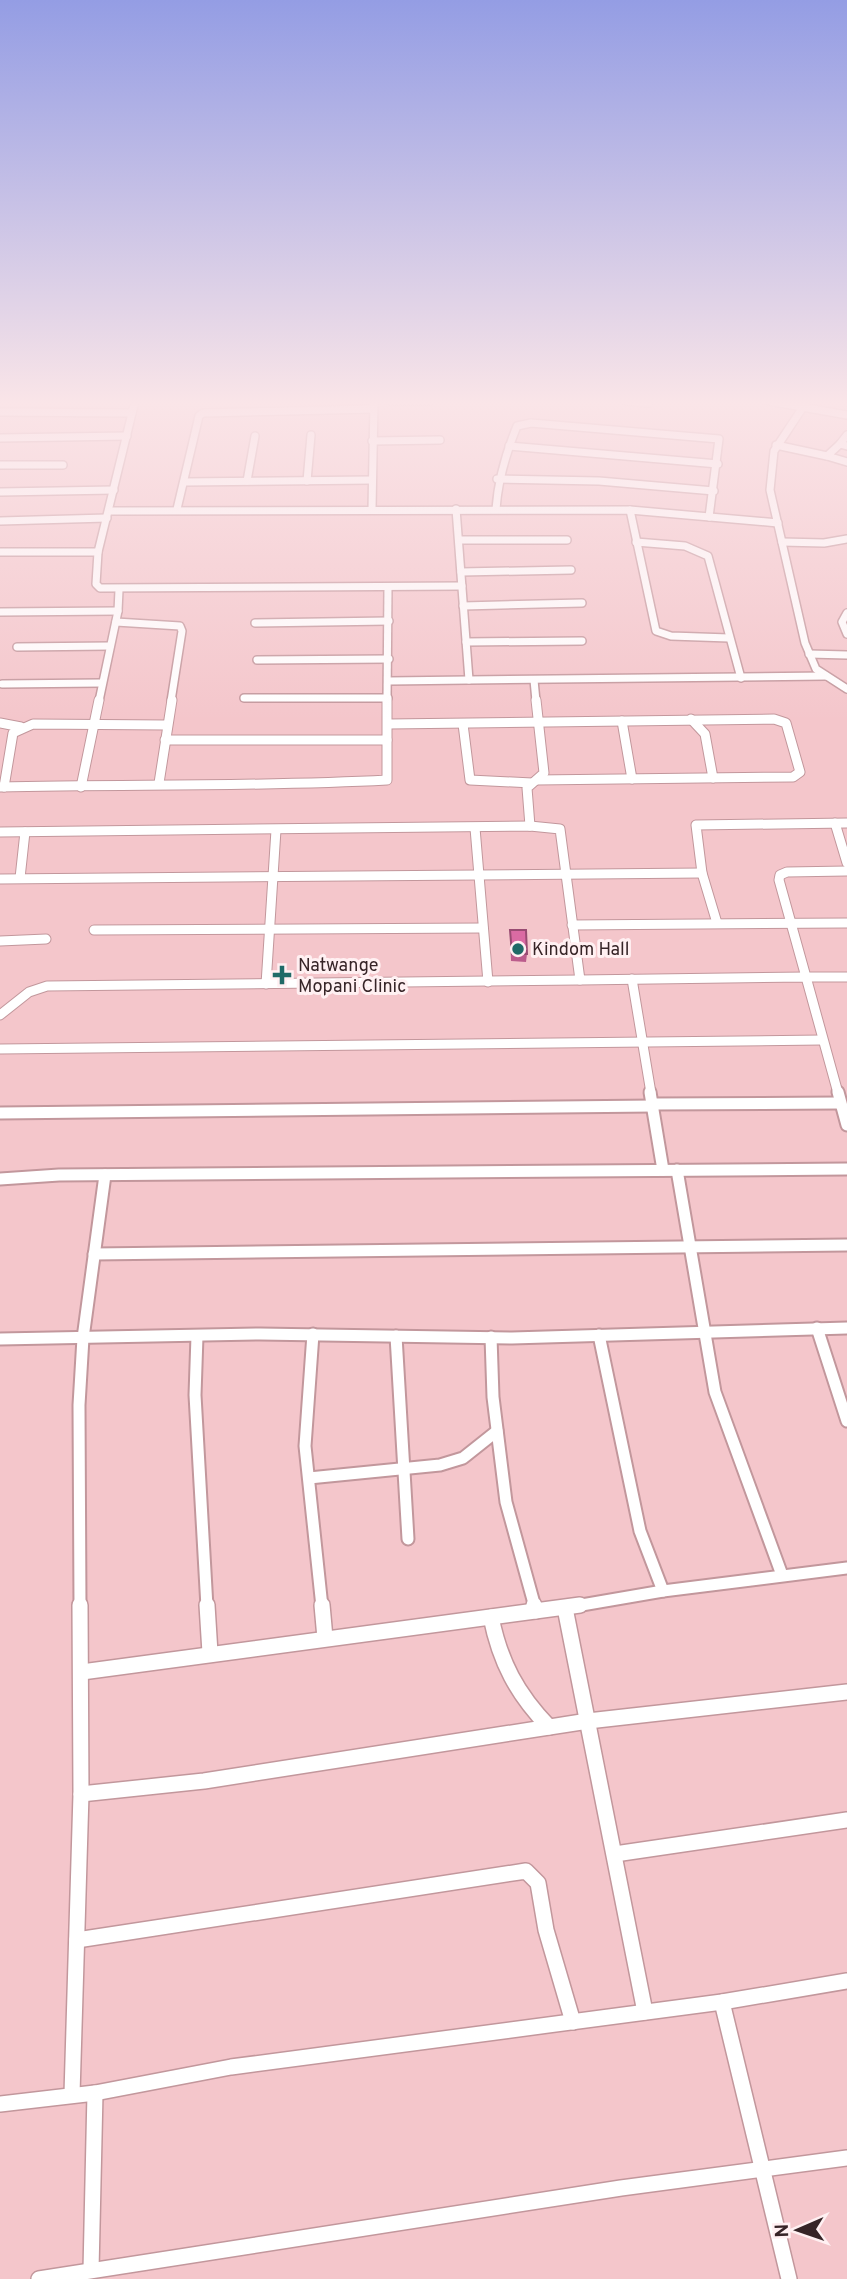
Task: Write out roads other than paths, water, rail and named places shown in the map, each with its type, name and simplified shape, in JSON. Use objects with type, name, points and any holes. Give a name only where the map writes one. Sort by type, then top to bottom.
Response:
[{"type":"street","points":[[111,507],[98,552],[96,584],[119,590],[462,586]]},
{"type":"street","points":[[709,517],[711,507]]},
{"type":"street","points":[[775,507],[809,654],[816,668],[847,689]]},
{"type":"street","points":[[0,521],[177,509],[496,509],[630,510],[778,523]]},
{"type":"street","points":[[456,509],[469,680]]},
{"type":"street","points":[[630,510],[656,631],[671,636],[729,638]]},
{"type":"street","points":[[782,542],[824,543],[847,539]]},
{"type":"street","points":[[459,540],[567,540]]},
{"type":"street","points":[[636,542],[685,546],[708,556],[741,678]]},
{"type":"street","points":[[0,564],[2,552],[98,552]]},
{"type":"street","points":[[461,572],[571,570]]},
{"type":"street","points":[[166,725],[33,724],[21,727],[13,733],[2,787],[383,782],[388,776],[387,587]]},
{"type":"street","points":[[81,786],[116,622],[119,590]]},
{"type":"street","points":[[463,606],[582,603]]},
{"type":"street","points":[[0,612],[118,611]]},
{"type":"street","points":[[847,613],[842,622],[847,634]]},
{"type":"street","points":[[255,623],[389,621]]},
{"type":"street","points":[[116,622],[172,623],[180,626],[183,631],[166,725],[159,783]]},
{"type":"street","points":[[466,642],[582,641]]},
{"type":"street","points":[[17,647],[110,646]]},
{"type":"street","points":[[809,654],[847,655]]},
{"type":"street","points":[[257,660],[389,659]]},
{"type":"street","points":[[389,681],[826,676]]},
{"type":"street","points":[[530,826],[527,788],[544,773],[534,680]]},
{"type":"street","points":[[2,684],[101,683]]},
{"type":"street","points":[[244,698],[388,698]]},
{"type":"street","points":[[691,719],[705,734],[713,778]]},
{"type":"street","points":[[389,724],[774,719],[786,723],[799,775],[470,780],[463,724]]},
{"type":"street","points":[[622,721],[632,779]]},
{"type":"street","points":[[0,723],[21,727]]},
{"type":"street","points":[[165,740],[387,740]]},
{"type":"street","points":[[835,823],[847,863]]},
{"type":"street","points":[[717,923],[702,873],[696,825],[847,823]]},
{"type":"street","points":[[0,832],[530,826],[560,829],[580,980]]},
{"type":"street","points":[[475,828],[488,982]]},
{"type":"street","points":[[266,984],[276,830]]},
{"type":"street","points":[[20,878],[25,832]]},
{"type":"street","points":[[847,871],[780,875],[822,1040],[847,1125]]},
{"type":"street","points":[[0,879],[702,873]]},
{"type":"street","points":[[572,925],[847,923]]},
{"type":"street","points":[[94,930],[483,928]]},
{"type":"street","points":[[0,941],[46,939]]},
{"type":"street","points":[[0,1015],[29,992],[47,986],[847,977]]},
{"type":"street","points":[[632,979],[663,1170]]},
{"type":"street","points":[[0,1049],[822,1040]]},
{"type":"street","points":[[0,1113],[839,1103]]},
{"type":"street","points":[[0,1179],[105,1175],[847,1169]]},
{"type":"street","points":[[677,1170],[706,1331],[706,1349],[722,1414],[782,1574]]},
{"type":"street","points":[[72,2094],[81,1794],[79,1405],[83,1338],[105,1175]]},
{"type":"street","points":[[94,1254],[847,1245]]},
{"type":"street","points":[[817,1328],[847,1421]]},
{"type":"street","points":[[0,1339],[313,1334],[491,1338],[847,1328]]},
{"type":"street","points":[[313,1334],[305,1446],[326,1639]]},
{"type":"street","points":[[600,1335],[640,1531],[663,1591]]},
{"type":"street","points":[[197,1336],[195,1395],[210,1653]]},
{"type":"street","points":[[396,1336],[408,1539]]},
{"type":"street","points":[[491,1338],[493,1397],[506,1502],[537,1611]]},
{"type":"street","points":[[309,1478],[440,1465],[463,1458],[498,1431]]},
{"type":"street","points":[[82,1672],[565,1608],[782,1574],[847,1568]]},
{"type":"street","points":[[565,1608],[645,2012]]},
{"type":"street","points":[[491,1617],[496,1647],[512,1685],[525,1704],[549,1727]]},
{"type":"street","points":[[81,1794],[204,1781],[588,1721],[847,1692]]},
{"type":"street","points":[[615,1854],[847,1820]]},
{"type":"street","points":[[77,1940],[526,1871],[538,1882],[546,1930],[573,2022]]},
{"type":"street","points":[[0,2104],[95,2093],[231,2067],[722,2002],[847,1981]]},
{"type":"street","points":[[722,2002],[789,2279]]},
{"type":"street","points":[[90,2270],[95,2093]]},
{"type":"street","points":[[39,2279],[621,2188],[847,2158]]},
{"type":"place","name":"Kindom Hall","points":[[518,949]]},
{"type":"place","name":"Natwange Mopani Clinic","points":[[282,975]]}]
